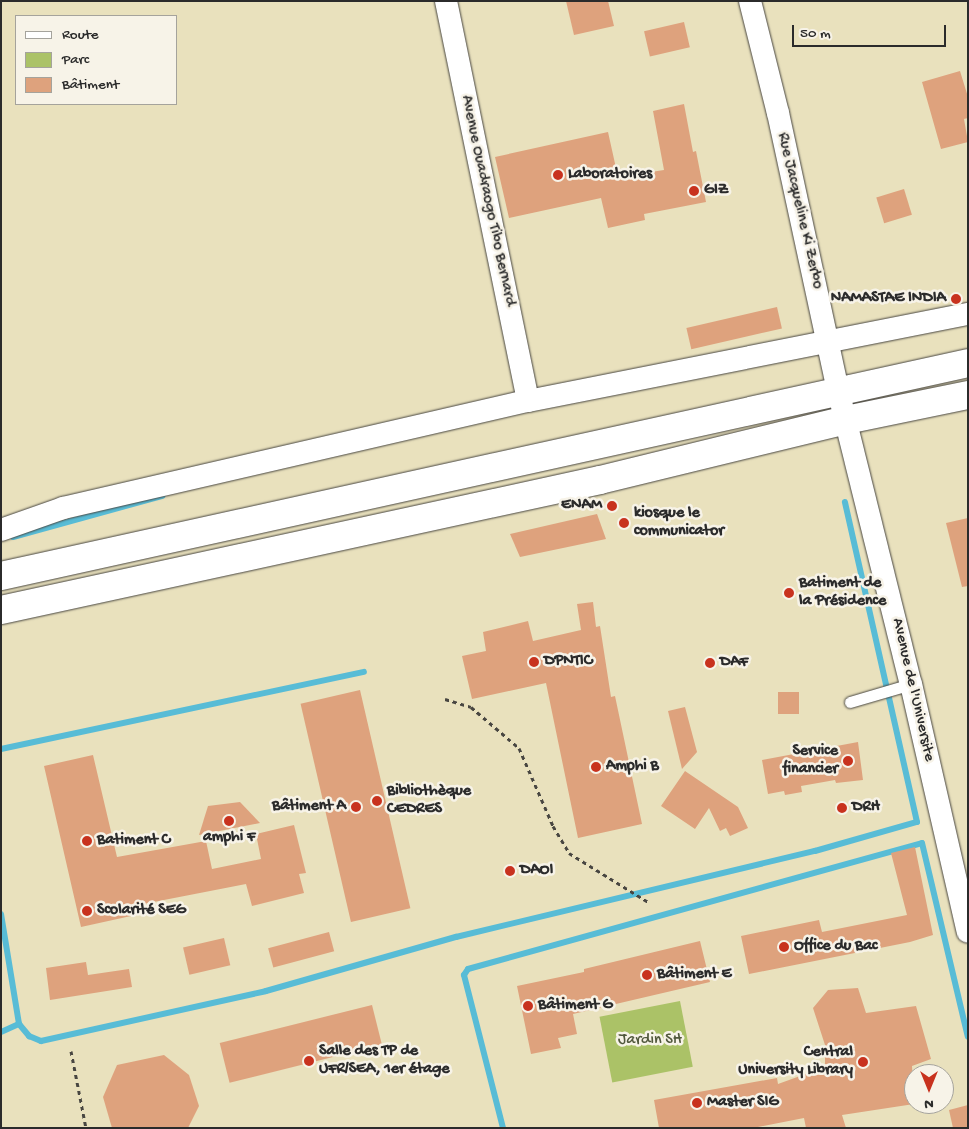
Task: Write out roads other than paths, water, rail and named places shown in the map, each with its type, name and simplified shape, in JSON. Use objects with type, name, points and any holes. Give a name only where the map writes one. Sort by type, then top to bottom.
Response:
[{"type":"main road","points":[[1,576],[838,390],[968,363]]},
{"type":"main road","points":[[1,610],[600,480],[846,420],[968,394]]},
{"type":"street","name":"Avenue Ouadraogo Tibo Bernard","points":[[446,1],[528,401]]},
{"type":"street","name":"Rue Jacqueline Ki Zerbo","points":[[750,1],[846,420]]},
{"type":"street","points":[[1,530],[63,508],[528,401],[828,340],[968,314]]},
{"type":"street","name":"Avenue de l'Universite","points":[[846,420],[912,684],[968,932]]},
{"type":"lane","points":[[850,702],[912,684]]},
{"type":"waterway","points":[[13,537],[162,496]]},
{"type":"waterway","points":[[1,914],[19,1024],[29,1036],[41,1041],[266,991],[456,937],[815,851],[917,822],[845,502]]},
{"type":"waterway","points":[[1,749],[364,672]]},
{"type":"waterway","points":[[503,1128],[464,975],[468,969],[922,843],[968,1037]]},
{"type":"waterway","points":[[1,1032],[19,1024]]},
{"type":"place","name":"Laboratoires","points":[[558,175]]},
{"type":"place","name":"GIZ","points":[[694,191]]},
{"type":"place","name":"NAMASTAE INDIA","points":[[956,299]]},
{"type":"place","name":"ENAM","points":[[612,506]]},
{"type":"place","name":"kiosque le communicator","points":[[624,523]]},
{"type":"place","name":"Batiment de la Présidence","points":[[789,593]]},
{"type":"place","name":"DPNTIC","points":[[534,662]]},
{"type":"place","name":"DAF","points":[[710,663]]},
{"type":"place","name":"Service financier","points":[[848,761]]},
{"type":"place","name":"Amphi B","points":[[596,767]]},
{"type":"place","name":"Bibliothèque CEDRES","points":[[377,801]]},
{"type":"place","name":"Bâtiment A","points":[[356,807]]},
{"type":"place","name":"DRH","points":[[842,808]]},
{"type":"place","name":"amphi F","points":[[229,821]]},
{"type":"place","name":"Batiment C","points":[[87,841]]},
{"type":"place","name":"DAOI","points":[[510,871]]},
{"type":"place","name":"Scolarité SEG","points":[[87,911]]},
{"type":"place","name":"Office du Bac","points":[[784,947]]},
{"type":"place","name":"Bâtiment E","points":[[647,975]]},
{"type":"place","name":"Bâtiment G","points":[[528,1006]]},
{"type":"place","name":"Salle des TP de UFR/SEA, 1er étage","points":[[309,1061]]},
{"type":"place","name":"Central University Library","points":[[863,1062]]},
{"type":"place","name":"Master SIG","points":[[697,1103]]},
{"type":"park label","name":"Jardin SH","points":[[650,1041]]}]
